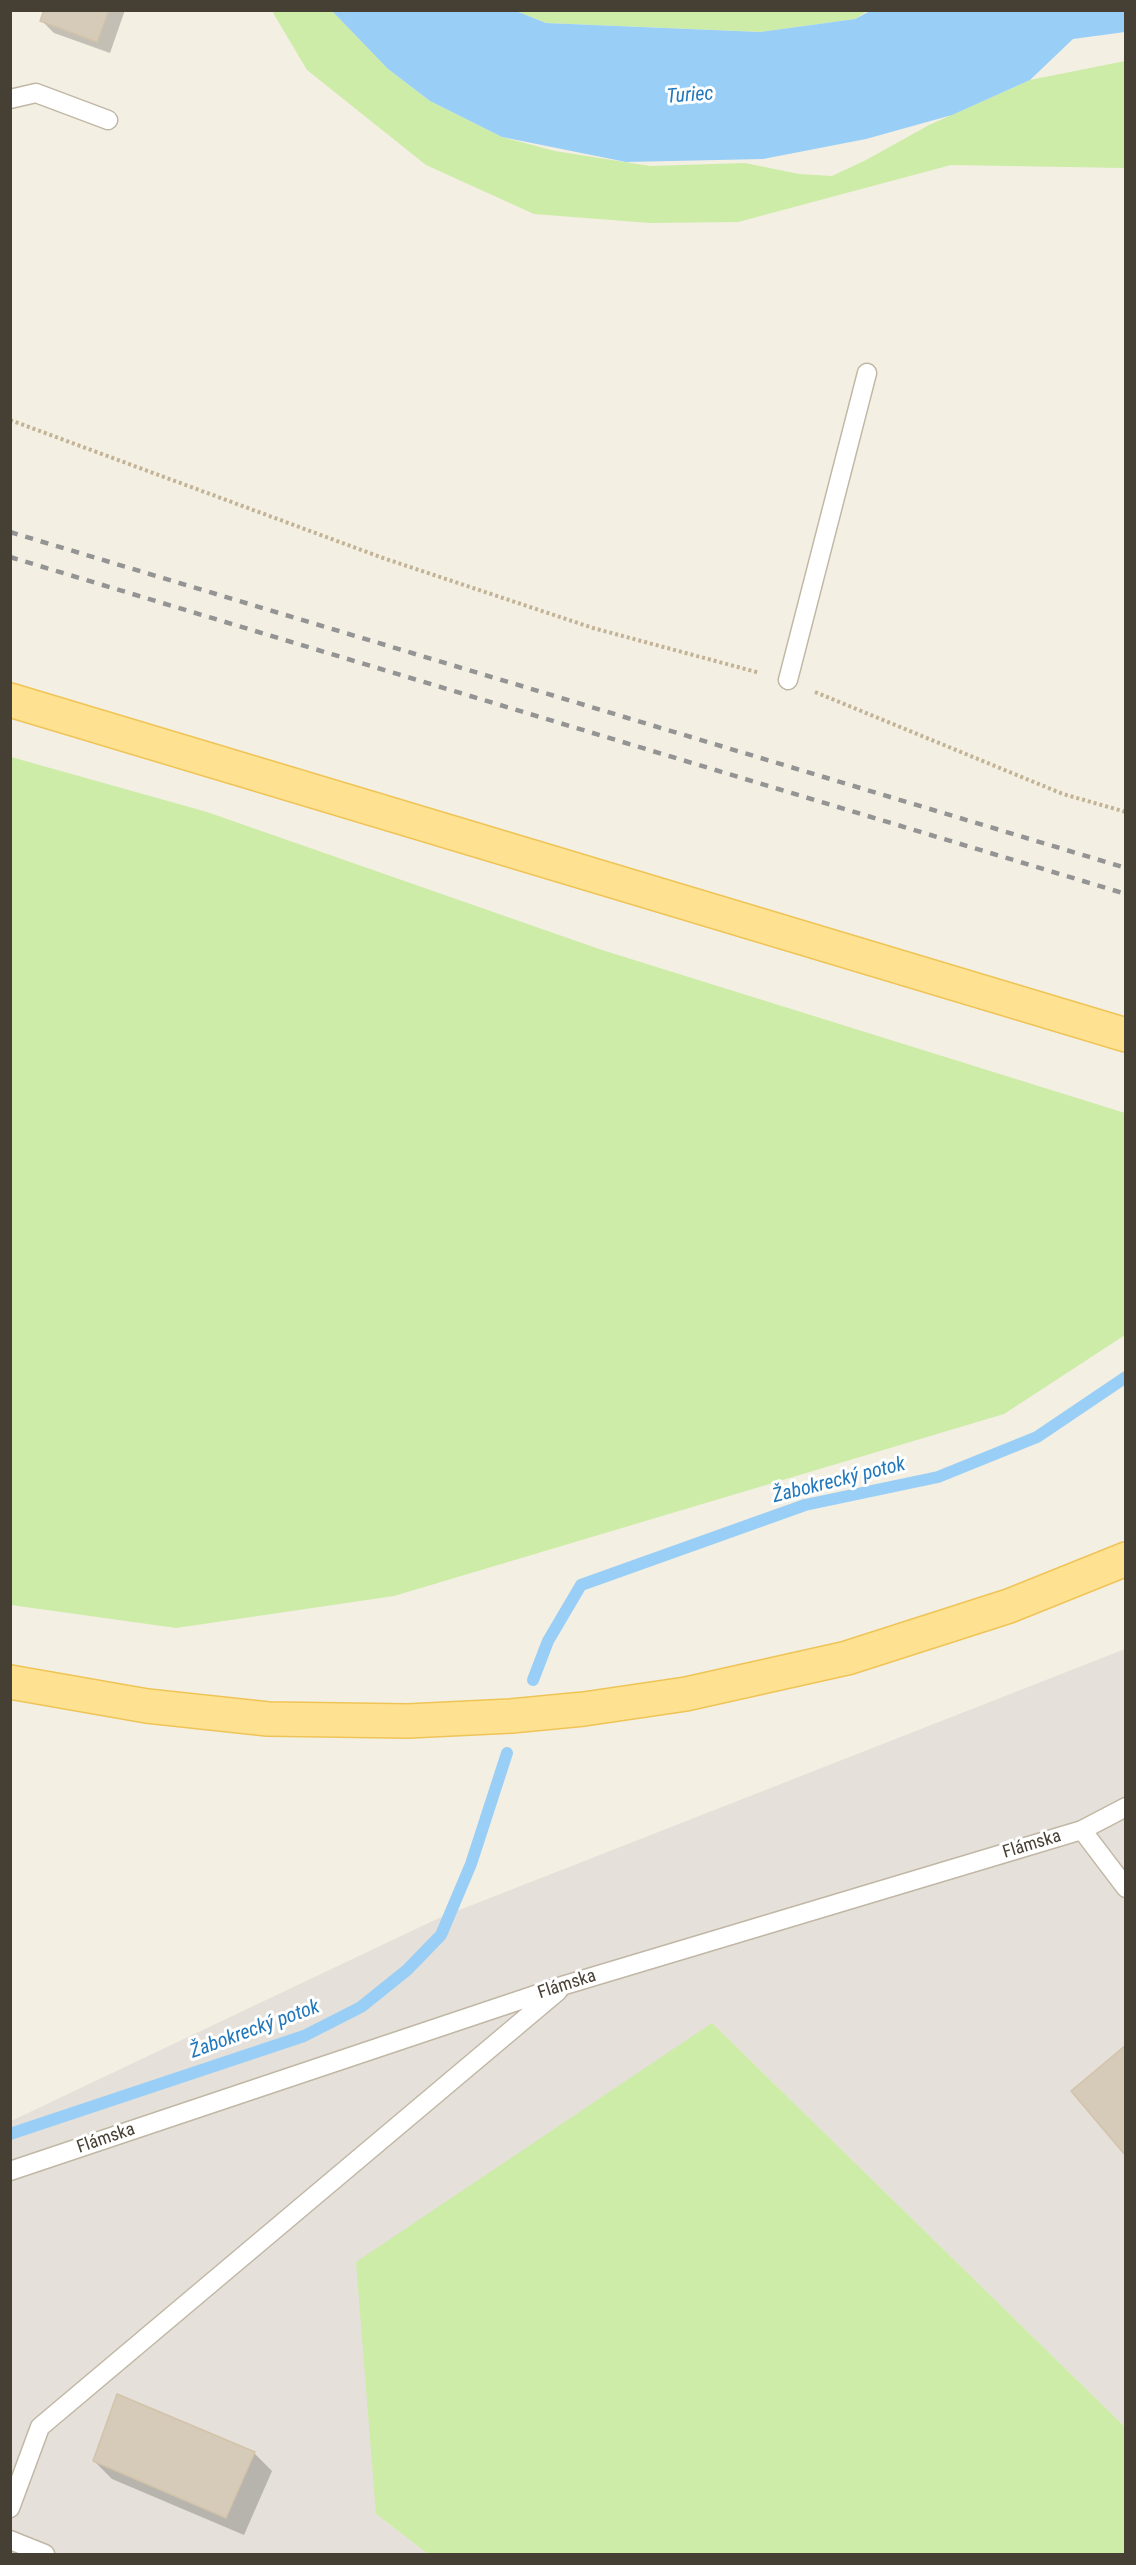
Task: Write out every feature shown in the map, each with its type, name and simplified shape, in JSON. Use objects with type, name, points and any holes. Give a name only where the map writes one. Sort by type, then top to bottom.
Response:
[{"type":"main road","points":[[10,700],[1125,1035]]},
{"type":"main road","points":[[10,1682],[147,1706],[268,1719],[408,1721],[511,1716],[584,1709],[698,1692],[847,1658],[1009,1606],[1125,1559]]},
{"type":"lane","points":[[10,99],[36,93],[108,120]]},
{"type":"lane","points":[[788,680],[867,373]]},
{"type":"lane","name":"Flámska","points":[[10,2171],[565,1985],[1082,1830],[1125,1807]]},
{"type":"lane","points":[[1082,1830],[1125,1888]]},
{"type":"lane","points":[[10,2508],[40,2427],[565,1985]]},
{"type":"lane","points":[[10,2540],[45,2554]]},
{"type":"path","points":[[10,420],[383,558],[593,628],[788,680],[1063,794],[1125,812]]},
{"type":"shaded area","points":[[1125,1649],[1125,2427],[712,2023],[376,2514],[428,2554],[11,2554],[11,2121],[439,1918]]},
{"type":"green space","points":[[272,11],[332,11],[388,69],[430,101],[502,137],[555,151],[650,166],[745,163],[799,174],[832,176],[929,125],[1030,80],[1125,61],[1125,168],[951,165],[738,222],[650,223],[534,214],[426,165],[307,70]]},
{"type":"green space","points":[[516,11],[867,11],[855,19],[760,32],[546,23]]},
{"type":"green space","points":[[11,757],[207,812],[602,950],[1125,1113],[1125,1335],[1004,1414],[394,1596],[176,1628],[11,1605]]},
{"type":"green space","points":[[712,2023],[1125,2427],[1125,2554],[428,2554],[376,2514],[356,2262]]},
{"type":"water","name":"Turiec","points":[[1125,10],[1125,32],[1073,39],[1030,80],[952,115],[866,139],[763,159],[626,162],[502,137],[430,101],[388,69],[332,11],[516,11],[546,23],[760,32],[855,19],[870,11]]},
{"type":"building","points":[[44,10],[109,10],[97,42],[40,21]]},
{"type":"building","points":[[1126,2045],[1126,2156],[1071,2091]]},
{"type":"building","points":[[117,2394],[255,2452],[226,2518],[93,2461]]},
{"type":"waterway","name":"Žabokrecký potok","points":[[533,1680],[548,1641],[581,1585],[805,1505],[938,1477],[1037,1437],[1126,1377]]},
{"type":"waterway","name":"Žabokrecký potok","points":[[10,2134],[304,2036],[361,2007],[407,1970],[441,1935],[471,1864],[507,1753]]},
{"type":"railway","points":[[10,532],[1126,868]]},
{"type":"railway","points":[[10,557],[1126,894]]}]
